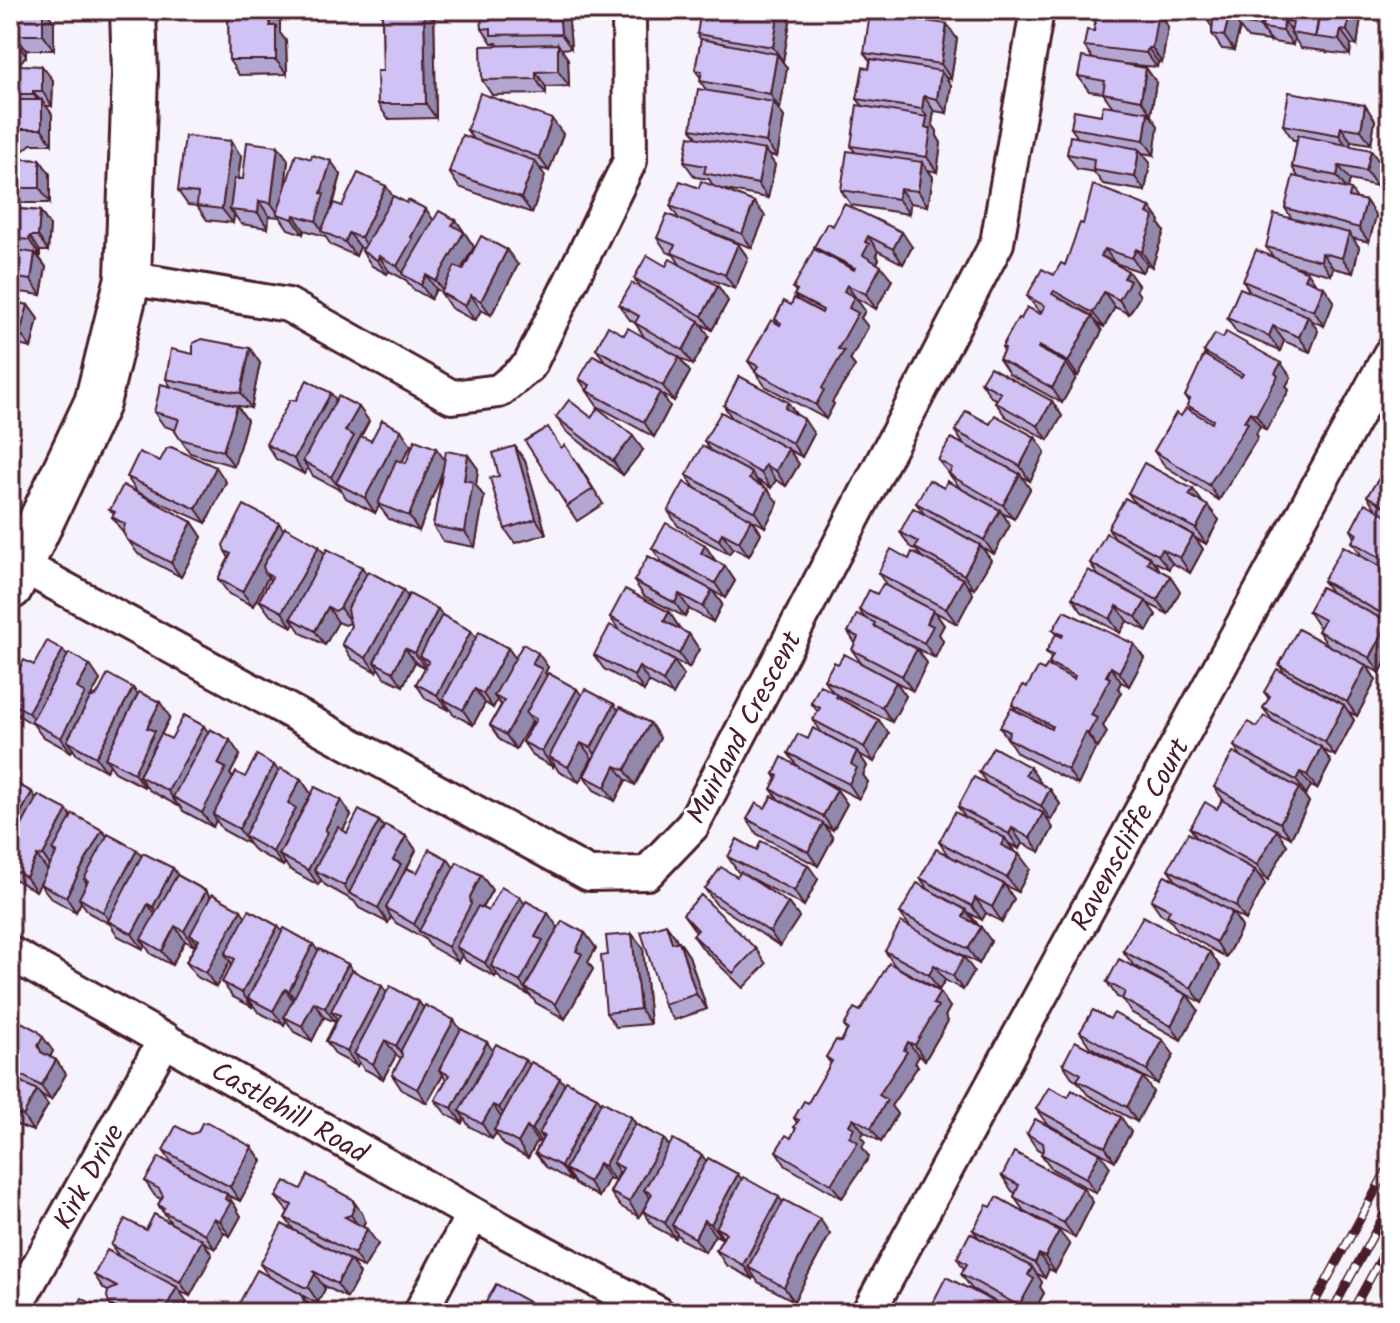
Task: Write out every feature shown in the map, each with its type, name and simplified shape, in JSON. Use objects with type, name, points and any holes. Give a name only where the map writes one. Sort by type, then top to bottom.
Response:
[{"type":"street","points":[[14,570],[97,403],[128,278],[135,74],[133,10]]},
{"type":"street","points":[[128,278],[288,305],[452,397],[499,391],[529,366],[630,161],[629,10]]},
{"type":"street","name":"Muirland Crescent","points":[[14,570],[589,874],[647,873],[692,826],[997,243],[1037,10]]},
{"type":"street","name":"Ravenscliffe Court","points":[[868,1313],[1390,354]]},
{"type":"street","name":"Castlehill Road","points":[[10,953],[473,1214],[658,1313]]},
{"type":"street","name":"Kirk Drive","points":[[12,1313],[165,1039]]},
{"type":"street","points":[[420,1313],[473,1214]]},
{"type":"building","points":[[10,10],[43,10],[43,35],[16,35],[16,41],[10,47]]},
{"type":"building","points":[[228,10],[270,10],[270,26],[276,26],[276,60],[229,60]]},
{"type":"building","points":[[382,10],[424,10],[426,104],[378,104],[377,71],[383,71]]},
{"type":"building","points":[[481,10],[559,10],[561,34],[491,35],[491,28],[482,29]]},
{"type":"building","points":[[701,10],[779,10],[773,47],[697,34]]},
{"type":"building","points":[[1097,10],[1158,12],[1152,48],[1148,48],[1146,53],[1084,46],[1087,30],[1094,31]]},
{"type":"building","points":[[1210,10],[1262,10],[1260,26],[1238,23],[1239,14],[1230,13],[1224,36],[1212,34],[1213,21],[1208,21]]},
{"type":"building","points":[[1265,10],[1320,10],[1315,37],[1291,33],[1293,22],[1284,21],[1283,31],[1262,28]]},
{"type":"building","points":[[1320,10],[1349,10],[1347,31],[1341,30],[1339,40],[1316,37]]},
{"type":"building","points":[[870,13],[947,24],[941,64],[864,53]]},
{"type":"building","points":[[701,39],[777,54],[770,94],[700,81],[702,71],[695,70]]},
{"type":"building","points":[[558,44],[558,71],[536,72],[536,79],[482,80],[481,46]]},
{"type":"building","points":[[10,55],[21,65],[42,66],[42,91],[10,94]]},
{"type":"building","points":[[1082,57],[1146,68],[1141,100],[1103,93],[1105,81],[1078,76]]},
{"type":"building","points":[[871,59],[941,71],[937,99],[924,96],[922,109],[857,99],[863,67],[869,69]]},
{"type":"building","points":[[698,89],[773,102],[766,142],[691,129]]},
{"type":"building","points":[[1289,92],[1365,105],[1361,130],[1341,127],[1339,135],[1283,125]]},
{"type":"building","points":[[480,93],[552,119],[539,157],[467,130]]},
{"type":"building","points":[[10,100],[42,100],[42,129],[21,129],[10,139]]},
{"type":"building","points":[[857,105],[927,117],[925,128],[931,128],[927,157],[851,146]]},
{"type":"building","points":[[1103,105],[1148,112],[1144,140],[1071,128],[1074,110],[1101,115]]},
{"type":"building","points":[[462,135],[535,161],[521,198],[449,172]]},
{"type":"building","points":[[1298,135],[1371,150],[1366,171],[1339,166],[1337,176],[1292,167]]},
{"type":"building","points":[[185,136],[231,141],[222,209],[197,206],[198,193],[178,191]]},
{"type":"building","points":[[689,136],[765,150],[758,184],[704,173],[706,166],[684,162]]},
{"type":"building","points":[[1070,136],[1139,149],[1135,177],[1093,170],[1094,159],[1067,154]]},
{"type":"building","points":[[247,142],[278,146],[271,203],[259,201],[258,213],[230,210],[234,179],[243,179]]},
{"type":"building","points":[[10,150],[20,159],[40,160],[40,188],[10,188]]},
{"type":"building","points":[[847,151],[922,162],[918,191],[900,189],[898,199],[841,190]]},
{"type":"building","points":[[296,154],[331,161],[316,221],[277,214]]},
{"type":"building","points":[[358,173],[386,186],[361,238],[349,233],[345,242],[321,231],[334,203],[342,206]]},
{"type":"building","points":[[1293,176],[1351,190],[1349,197],[1366,201],[1359,228],[1285,208]]},
{"type":"building","points":[[680,181],[699,188],[701,181],[754,202],[742,234],[670,206]]},
{"type":"building","points":[[1093,185],[1150,207],[1147,213],[1154,217],[1142,252],[1136,249],[1132,258],[1105,249],[1101,256],[1128,271],[1124,278],[1130,281],[1119,300],[1104,292],[1093,313],[1054,291],[1052,294],[1092,316],[1068,362],[1039,346],[1066,363],[1052,388],[999,359],[1005,348],[1002,347],[1027,307],[1040,314],[1045,306],[1027,296],[1042,269],[1054,275],[1061,263],[1065,265],[1080,223],[1083,224]]},
{"type":"building","points":[[393,196],[426,209],[397,266],[362,251]]},
{"type":"building","points":[[10,199],[19,209],[40,211],[38,236],[30,236],[29,240],[10,238]]},
{"type":"building","points":[[844,204],[902,232],[893,249],[868,236],[865,242],[869,244],[863,255],[881,266],[866,294],[847,285],[844,291],[854,297],[849,308],[858,313],[838,349],[844,351],[822,388],[824,390],[816,405],[755,372],[758,366],[748,361],[771,320],[780,325],[775,319],[784,301],[791,305],[794,298],[822,313],[823,310],[794,295],[797,290],[793,288],[814,249],[854,270],[814,247],[827,223],[833,226]]},
{"type":"building","points":[[439,211],[456,220],[452,225],[464,232],[436,281],[426,275],[421,285],[402,274]]},
{"type":"building","points":[[667,214],[738,244],[725,275],[672,253],[675,245],[657,238]]},
{"type":"building","points":[[1274,214],[1349,233],[1342,258],[1322,253],[1321,261],[1266,247]]},
{"type":"building","points":[[481,236],[507,250],[481,301],[471,295],[465,306],[441,293],[455,266],[463,270]]},
{"type":"building","points":[[10,249],[35,253],[31,280],[10,277]]},
{"type":"building","points":[[1256,250],[1308,272],[1305,279],[1324,287],[1314,311],[1243,281]]},
{"type":"building","points":[[647,255],[666,266],[670,259],[718,286],[702,316],[634,278]]},
{"type":"building","points":[[632,283],[699,321],[683,350],[635,323],[639,316],[619,305]]},
{"type":"building","points":[[1240,288],[1308,316],[1299,337],[1273,326],[1269,336],[1227,318]]},
{"type":"building","points":[[10,301],[28,305],[20,333],[10,331]]},
{"type":"building","points":[[608,326],[624,335],[628,328],[679,357],[663,386],[596,349]]},
{"type":"building","points":[[1226,332],[1281,363],[1275,373],[1278,376],[1256,415],[1250,412],[1244,421],[1248,423],[1209,485],[1154,451],[1176,413],[1181,416],[1186,408],[1212,423],[1213,420],[1187,405],[1190,399],[1185,396],[1204,355],[1241,377],[1243,374],[1204,352],[1215,334],[1223,338]]},
{"type":"building","points":[[202,339],[250,348],[241,393],[166,379],[171,349],[193,354],[193,343]]},
{"type":"building","points":[[593,355],[660,392],[644,422],[587,391],[590,385],[579,379]]},
{"type":"building","points":[[990,367],[1052,401],[1038,426],[995,402],[1001,393],[981,382]]},
{"type":"building","points":[[739,376],[788,402],[785,408],[804,419],[792,443],[724,406]]},
{"type":"building","points":[[307,380],[331,393],[294,459],[266,444],[290,400],[296,400]]},
{"type":"building","points":[[161,384],[237,406],[223,451],[180,439],[175,431],[179,419],[154,412]]},
{"type":"building","points":[[338,396],[359,407],[345,431],[354,436],[331,477],[303,461]]},
{"type":"building","points":[[569,400],[591,417],[598,408],[633,436],[613,461],[556,417]]},
{"type":"building","points":[[966,411],[990,424],[995,415],[1035,437],[1020,466],[955,431]]},
{"type":"building","points":[[721,412],[788,449],[776,471],[765,465],[761,473],[704,441]]},
{"type":"building","points":[[382,420],[401,430],[365,498],[336,483],[361,436],[371,441]]},
{"type":"building","points":[[548,427],[561,448],[565,445],[593,489],[567,506],[525,441]]},
{"type":"building","points":[[951,438],[1020,474],[1003,505],[953,477],[949,473],[952,468],[938,460]]},
{"type":"building","points":[[415,440],[436,448],[409,516],[378,504],[396,460],[406,463]]},
{"type":"building","points":[[515,446],[536,519],[505,529],[490,478],[499,476],[493,453]]},
{"type":"building","points":[[702,446],[752,473],[749,479],[767,489],[755,512],[686,475]]},
{"type":"building","points":[[167,448],[216,467],[196,509],[127,477],[139,452],[160,461]]},
{"type":"building","points":[[446,451],[468,455],[464,480],[473,482],[465,532],[433,526]]},
{"type":"building","points":[[1144,463],[1193,489],[1189,495],[1208,506],[1196,529],[1128,493]]},
{"type":"building","points":[[1390,466],[1390,509],[1367,496]]},
{"type":"building","points":[[929,480],[944,488],[947,481],[1000,510],[984,540],[916,503]]},
{"type":"building","points":[[684,482],[751,519],[739,542],[722,533],[719,540],[668,511]]},
{"type":"building","points":[[123,485],[192,522],[171,563],[127,540],[123,532],[125,524],[112,517],[115,512],[110,510]]},
{"type":"building","points":[[1125,498],[1193,535],[1180,558],[1162,549],[1158,555],[1108,528]]},
{"type":"building","points":[[1365,503],[1390,517],[1390,563],[1352,542],[1357,534],[1351,530]]},
{"type":"building","points":[[244,505],[279,523],[242,592],[218,579],[231,554],[225,551],[223,545]]},
{"type":"building","points":[[913,508],[980,545],[964,575],[915,548],[918,542],[900,532]]},
{"type":"building","points":[[666,523],[705,545],[701,553],[725,566],[715,583],[652,548]]},
{"type":"building","points":[[285,527],[319,546],[282,612],[259,600],[272,577],[265,573],[263,566]]},
{"type":"building","points":[[1106,533],[1150,557],[1147,563],[1170,576],[1157,600],[1090,563]]},
{"type":"building","points":[[1343,546],[1390,572],[1390,618],[1323,581]]},
{"type":"building","points":[[327,549],[362,567],[340,608],[335,611],[328,607],[315,631],[291,618]]},
{"type":"building","points":[[891,549],[909,559],[912,552],[963,579],[946,609],[878,573]]},
{"type":"building","points":[[648,556],[712,590],[703,607],[679,594],[675,603],[634,581]]},
{"type":"building","points":[[1088,570],[1146,601],[1136,617],[1117,606],[1110,619],[1072,598]]},
{"type":"building","points":[[368,571],[403,590],[366,658],[342,644],[351,626],[347,610]]},
{"type":"building","points":[[883,584],[933,610],[927,623],[933,626],[924,643],[859,610],[869,590],[877,594]]},
{"type":"building","points":[[1321,587],[1388,622],[1370,658],[1318,631],[1324,620],[1308,611]]},
{"type":"building","points":[[625,589],[669,612],[664,621],[689,634],[679,654],[610,617]]},
{"type":"building","points":[[409,594],[438,609],[415,653],[405,648],[393,672],[374,662]]},
{"type":"building","points":[[1064,611],[1134,644],[1119,672],[1111,667],[1106,676],[1110,678],[1091,715],[1097,718],[1088,734],[1086,732],[1068,770],[1007,738],[1010,732],[1000,727],[1011,708],[1051,729],[1052,726],[1012,705],[1023,685],[1027,687],[1038,668],[1044,671],[1047,665],[1074,679],[1075,676],[1049,663],[1053,655],[1046,652],[1056,634],[1063,635],[1053,630]]},
{"type":"building","points":[[857,614],[917,649],[902,676],[852,650],[858,637],[848,632]]},
{"type":"building","points":[[442,615],[471,631],[437,695],[416,684],[429,661],[420,656]]},
{"type":"building","points":[[610,625],[674,661],[663,681],[639,667],[634,676],[594,655]]},
{"type":"building","points":[[1298,629],[1366,665],[1347,702],[1279,665]]},
{"type":"building","points":[[479,632],[508,648],[483,694],[475,689],[463,710],[443,699]]},
{"type":"building","points":[[47,641],[63,650],[28,712],[10,702],[10,686],[24,660],[34,665]]},
{"type":"building","points":[[523,644],[538,653],[532,664],[542,669],[506,735],[490,725],[504,701],[494,696]]},
{"type":"building","points":[[69,653],[90,665],[77,688],[85,693],[61,738],[31,722]]},
{"type":"building","points":[[844,654],[896,682],[882,707],[824,680],[834,662],[838,664]]},
{"type":"building","points":[[1277,669],[1344,705],[1325,742],[1263,708],[1270,696],[1264,692]]},
{"type":"building","points":[[548,673],[577,689],[542,752],[523,742],[536,719],[526,713]]},
{"type":"building","points":[[108,674],[133,688],[96,757],[67,741],[90,698],[97,695]]},
{"type":"building","points":[[820,685],[879,720],[864,747],[813,720],[820,708],[811,703]]},
{"type":"building","points":[[585,689],[614,704],[591,748],[581,743],[568,767],[549,757]]},
{"type":"building","points":[[139,692],[160,702],[147,728],[155,731],[134,773],[105,758]]},
{"type":"building","points":[[620,707],[650,723],[625,770],[615,766],[605,787],[584,776]]},
{"type":"building","points":[[184,715],[204,726],[168,791],[139,776],[161,734],[171,739]]},
{"type":"building","points":[[1264,716],[1321,747],[1307,775],[1300,772],[1296,780],[1234,746],[1248,722],[1257,727]]},
{"type":"building","points":[[813,728],[857,751],[851,764],[857,768],[849,784],[788,753],[798,734],[808,739]]},
{"type":"building","points":[[210,729],[230,740],[218,764],[226,768],[202,813],[173,797]]},
{"type":"building","points":[[993,747],[1030,767],[1025,775],[1050,789],[1041,806],[979,772]]},
{"type":"building","points":[[1233,752],[1299,788],[1280,823],[1214,787]]},
{"type":"building","points":[[257,755],[274,765],[239,829],[213,815],[236,772],[245,777]]},
{"type":"building","points":[[782,757],[837,790],[823,816],[771,789]]},
{"type":"building","points":[[280,768],[301,779],[288,803],[296,808],[273,852],[244,836]]},
{"type":"building","points":[[974,777],[1043,813],[1030,838],[1012,828],[1009,834],[958,807]]},
{"type":"building","points":[[10,780],[32,792],[10,833]]},
{"type":"building","points":[[315,787],[341,800],[308,870],[279,855]]},
{"type":"building","points":[[38,795],[67,810],[43,855],[37,856],[26,877],[10,868],[10,848]]},
{"type":"building","points":[[772,796],[823,823],[808,852],[747,819],[756,803],[765,808]]},
{"type":"building","points":[[1222,800],[1277,830],[1257,865],[1190,828],[1205,802],[1217,809]]},
{"type":"building","points":[[359,810],[379,821],[344,886],[314,870],[338,827],[347,833]]},
{"type":"building","points":[[955,812],[1005,838],[1001,845],[1019,854],[1007,878],[939,842]]},
{"type":"building","points":[[73,814],[102,830],[66,897],[40,884],[57,852],[53,850]]},
{"type":"building","points":[[385,825],[406,836],[393,860],[401,864],[378,908],[349,893]]},
{"type":"building","points":[[1188,833],[1255,870],[1236,906],[1168,869]]},
{"type":"building","points":[[108,834],[137,850],[103,912],[79,898],[88,881],[84,879]]},
{"type":"building","points":[[737,839],[757,850],[761,841],[808,865],[794,891],[728,857]]},
{"type":"building","points":[[429,849],[448,859],[414,924],[386,908],[406,868],[417,873]]},
{"type":"building","points":[[936,849],[1004,884],[992,907],[975,898],[972,906],[920,878]]},
{"type":"building","points":[[143,853],[173,868],[153,907],[148,904],[132,934],[108,921]]},
{"type":"building","points":[[457,862],[481,875],[470,897],[471,904],[448,947],[419,931]]},
{"type":"building","points":[[721,867],[737,877],[741,872],[788,903],[770,932],[705,889]]},
{"type":"building","points":[[177,875],[206,891],[184,931],[175,926],[162,951],[141,939]]},
{"type":"building","points":[[1165,875],[1232,912],[1216,942],[1167,915],[1170,910],[1151,900]]},
{"type":"building","points":[[917,883],[966,910],[963,917],[981,927],[968,949],[900,913]]},
{"type":"building","points":[[501,887],[520,897],[485,963],[456,947],[478,906],[488,911]]},
{"type":"building","points":[[212,894],[241,910],[206,973],[186,962],[199,940],[190,935]]},
{"type":"building","points":[[701,895],[756,949],[733,973],[693,935],[698,930],[683,914]]},
{"type":"building","points":[[526,901],[548,913],[535,937],[543,940],[520,982],[491,966]]},
{"type":"building","points":[[249,910],[278,926],[242,993],[222,982],[235,959],[225,954]]},
{"type":"building","points":[[1143,916],[1210,952],[1191,988],[1123,951]]},
{"type":"building","points":[[562,921],[585,933],[576,951],[582,954],[555,1004],[525,988]]},
{"type":"building","points":[[901,922],[964,957],[953,976],[934,965],[929,975],[885,951]]},
{"type":"building","points":[[666,924],[672,943],[679,941],[696,994],[664,1005],[641,932]]},
{"type":"building","points":[[284,928],[313,944],[289,991],[285,989],[273,1011],[248,998]]},
{"type":"building","points":[[632,934],[640,1009],[606,1013],[601,956],[608,955],[606,936]]},
{"type":"building","points":[[319,949],[348,964],[325,1008],[314,1002],[302,1026],[284,1017]]},
{"type":"building","points":[[1119,959],[1187,995],[1171,1026],[1122,999],[1125,992],[1107,982]]},
{"type":"building","points":[[889,963],[940,992],[933,1004],[938,1006],[915,1045],[908,1042],[904,1050],[907,1052],[879,1095],[887,1100],[871,1128],[853,1118],[849,1125],[854,1128],[849,1137],[858,1142],[831,1184],[776,1151],[786,1135],[791,1138],[799,1120],[794,1118],[804,1101],[808,1103],[832,1061],[826,1057],[836,1040],[841,1042],[848,1029],[844,1026],[854,1008],[860,1011]]},
{"type":"building","points":[[352,970],[382,986],[347,1052],[326,1041],[340,1015],[331,1011]]},
{"type":"building","points":[[390,986],[419,1002],[396,1046],[385,1040],[373,1064],[354,1054]]},
{"type":"building","points":[[425,1005],[454,1020],[417,1089],[392,1075],[402,1056],[401,1050]]},
{"type":"building","points":[[1093,1010],[1110,1019],[1114,1013],[1163,1040],[1147,1070],[1080,1032]]},
{"type":"building","points":[[10,1016],[38,1031],[43,1037],[38,1045],[41,1052],[56,1060],[41,1086],[10,1069]]},
{"type":"building","points":[[461,1029],[487,1042],[452,1108],[435,1100],[449,1075],[439,1070]]},
{"type":"building","points":[[1075,1041],[1143,1077],[1127,1107],[1077,1080],[1081,1074],[1063,1064]]},
{"type":"building","points":[[496,1044],[525,1060],[499,1108],[493,1105],[482,1124],[459,1111]]},
{"type":"building","points":[[531,1062],[560,1078],[532,1130],[527,1127],[518,1143],[494,1130]]},
{"type":"building","points":[[10,1076],[37,1090],[23,1116],[10,1112]]},
{"type":"building","points":[[566,1081],[597,1097],[561,1166],[535,1153],[544,1136],[539,1134]]},
{"type":"building","points":[[1049,1087],[1068,1097],[1072,1090],[1121,1117],[1105,1147],[1036,1109]]},
{"type":"building","points":[[602,1101],[631,1117],[604,1166],[599,1163],[589,1182],[565,1169]]},
{"type":"building","points":[[1035,1119],[1100,1153],[1086,1178],[1041,1154],[1043,1143],[1027,1134]]},
{"type":"building","points":[[207,1122],[252,1147],[230,1187],[163,1150],[176,1126],[191,1134],[198,1132],[202,1123]]},
{"type":"building","points":[[635,1124],[664,1139],[629,1202],[610,1192],[623,1168],[613,1163]]},
{"type":"building","points":[[673,1139],[702,1155],[665,1223],[643,1211],[652,1194],[644,1190]]},
{"type":"building","points":[[1014,1152],[1083,1188],[1064,1223],[1014,1197],[1019,1185],[1002,1176]]},
{"type":"building","points":[[159,1157],[227,1194],[225,1199],[231,1202],[220,1221],[214,1218],[205,1234],[162,1211],[164,1208],[158,1205],[163,1196],[159,1189],[145,1181]]},
{"type":"building","points":[[708,1158],[738,1174],[711,1224],[704,1220],[695,1238],[672,1225]]},
{"type":"building","points":[[308,1175],[352,1199],[355,1206],[351,1215],[345,1217],[367,1229],[354,1254],[285,1218],[292,1205],[276,1197],[285,1181],[301,1189]]},
{"type":"building","points":[[743,1177],[779,1197],[743,1265],[716,1250],[726,1233],[716,1228]]},
{"type":"building","points":[[997,1197],[1059,1231],[1045,1257],[1039,1254],[1035,1263],[973,1230],[987,1205],[991,1207]]},
{"type":"building","points":[[784,1200],[820,1219],[784,1287],[748,1267]]},
{"type":"building","points":[[154,1214],[202,1240],[180,1282],[111,1245],[125,1219],[146,1230]]},
{"type":"building","points":[[282,1224],[350,1260],[337,1284],[313,1271],[315,1274],[308,1287],[304,1287],[260,1264]]},
{"type":"building","points":[[970,1233],[1032,1267],[1028,1275],[1034,1279],[1019,1306],[961,1274],[967,1264],[957,1258]]},
{"type":"building","points":[[107,1250],[177,1287],[163,1313],[125,1313],[110,1305],[108,1291],[117,1287],[94,1275]]},
{"type":"building","points":[[257,1270],[301,1294],[304,1301],[300,1309],[294,1310],[299,1313],[235,1311]]},
{"type":"building","points":[[946,1277],[1016,1313],[928,1312]]},
{"type":"building","points":[[496,1284],[549,1313],[480,1313]]},
{"type":"building","points":[[82,1298],[108,1313],[74,1313]]},
{"type":"railway","points":[[1309,1313],[1390,1164]]},
{"type":"railway","points":[[1331,1313],[1390,1204]]},
{"type":"railway","points":[[1351,1313],[1390,1242]]}]
